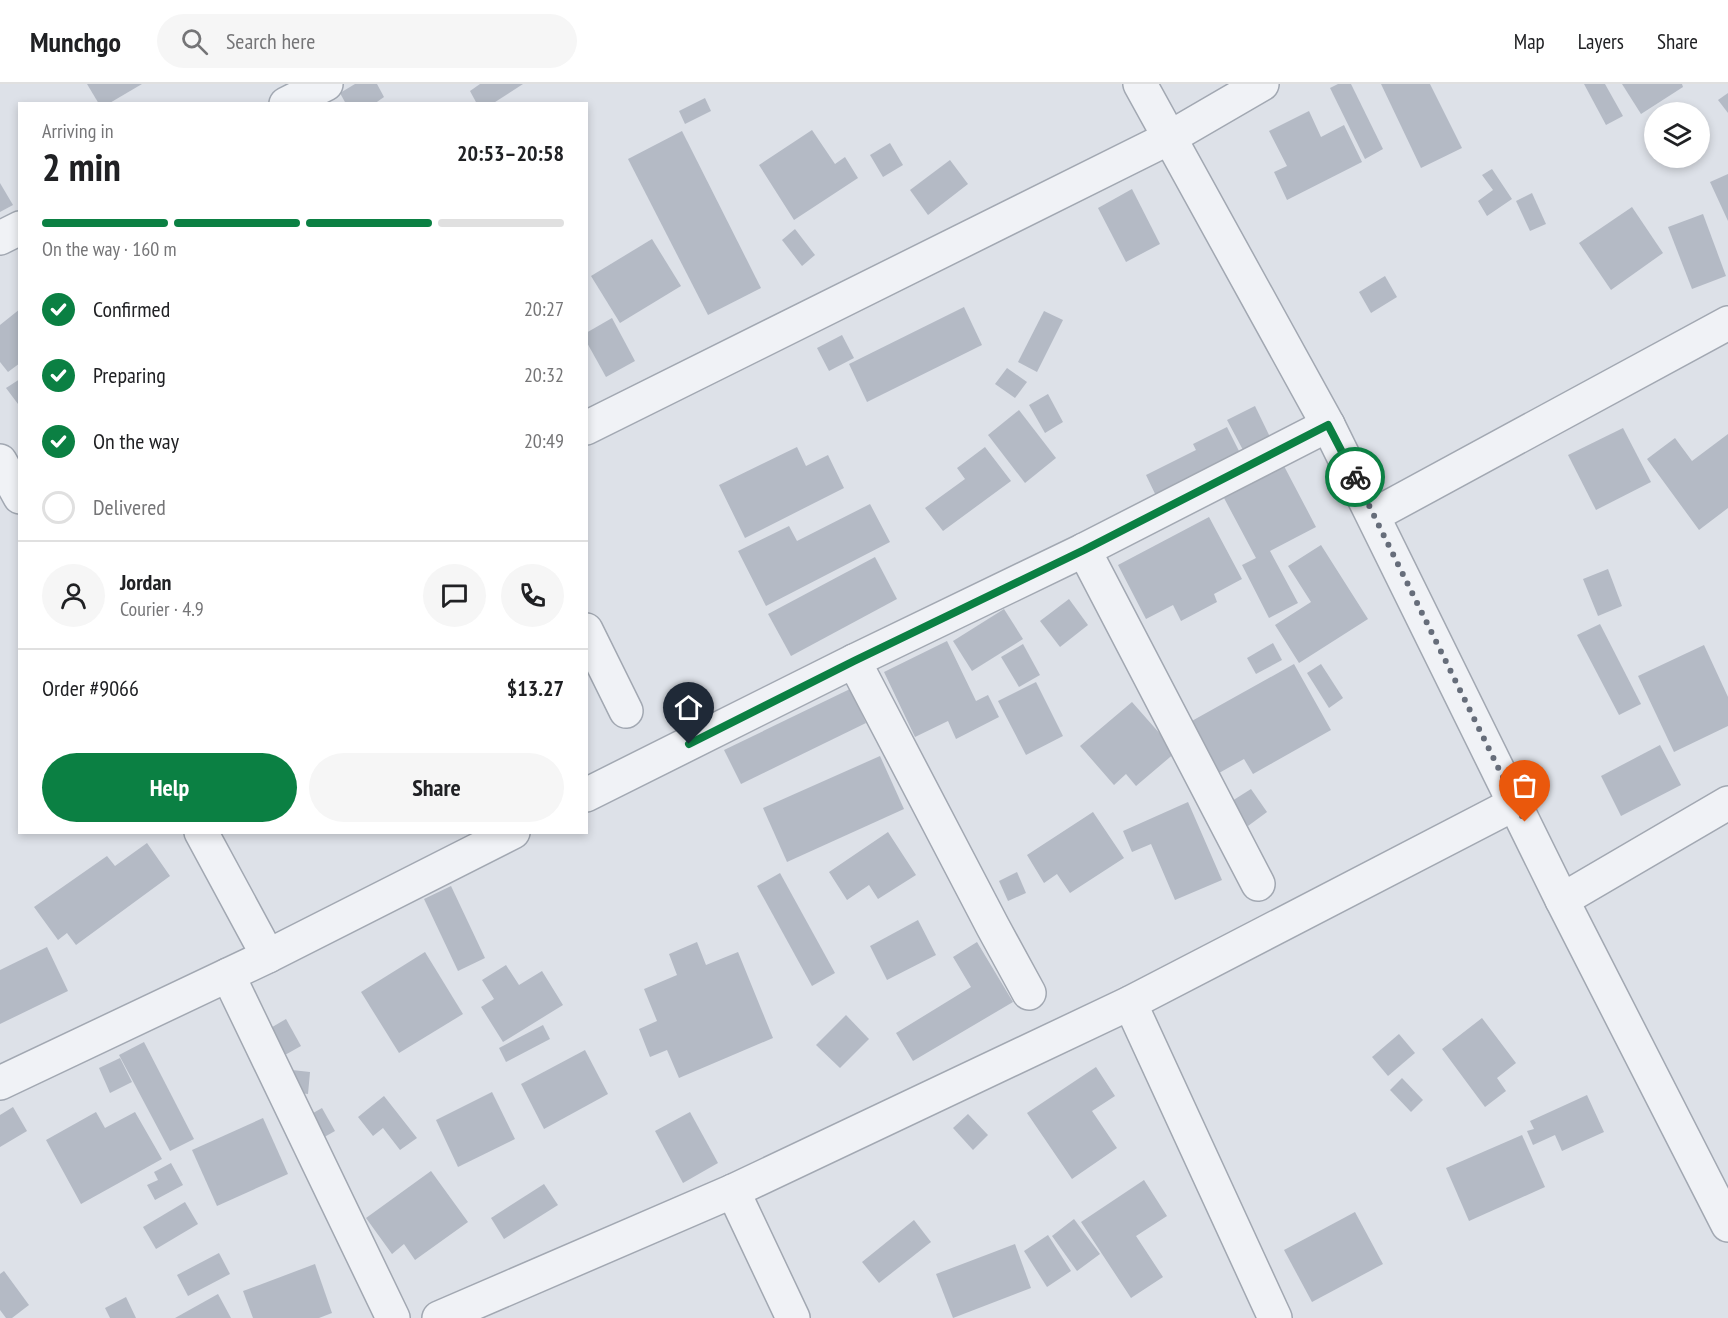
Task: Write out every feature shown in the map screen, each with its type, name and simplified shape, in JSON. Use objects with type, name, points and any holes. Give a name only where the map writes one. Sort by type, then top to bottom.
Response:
[{"type":"street","points":[[1140,84],[1328,425],[1562,900],[1728,1225]]},
{"type":"street","points":[[588,427],[1169,138],[1262,84]]},
{"type":"street","points":[[0,238],[18,229]]},
{"type":"street","points":[[1374,515],[1728,323]]},
{"type":"street","points":[[588,794],[854,661],[1084,550],[1328,425]]},
{"type":"street","points":[[0,461],[18,493]]},
{"type":"street","points":[[1084,550],[1258,884]]},
{"type":"street","points":[[588,634],[626,711]]},
{"type":"street","points":[[854,661],[1029,993]]},
{"type":"street","points":[[440,1318],[733,1191],[1130,1003],[1516,803]]},
{"type":"street","points":[[1562,900],[1728,803]]},
{"type":"street","points":[[202,834],[268,956]]},
{"type":"street","points":[[0,1083],[268,956],[509,834]]},
{"type":"street","points":[[228,975],[393,1318]]},
{"type":"street","points":[[1130,1003],[1275,1318]]},
{"type":"street","points":[[733,1191],[793,1318]]},
{"type":"building","points":[[87,84],[142,84],[111,102],[98,102]]},
{"type":"building","points":[[355,84],[377,84],[384,97],[377,102],[345,102],[340,93]]},
{"type":"building","points":[[480,84],[523,84],[495,102],[476,102],[470,91]]},
{"type":"building","points":[[1338,84],[1351,84],[1383,149],[1365,159],[1330,88]]},
{"type":"building","points":[[1381,84],[1430,84],[1462,148],[1421,168]]},
{"type":"building","points":[[1584,84],[1605,84],[1623,116],[1606,125]]},
{"type":"building","points":[[1622,84],[1682,84],[1683,87],[1660,102],[1644,102],[1644,112],[1641,114]]},
{"type":"building","points":[[1728,93],[1728,113],[1718,100]]},
{"type":"building","points":[[705,98],[711,111],[685,124],[679,111]]},
{"type":"building","points":[[1309,111],[1321,137],[1344,125],[1362,162],[1287,200],[1274,172],[1287,166],[1269,131]]},
{"type":"building","points":[[812,130],[835,164],[845,157],[858,178],[794,220],[759,165]]},
{"type":"building","points":[[682,131],[761,288],[708,315],[628,159]]},
{"type":"building","points":[[890,143],[903,165],[883,177],[870,155]]},
{"type":"building","points":[[950,160],[968,184],[928,215],[910,190]]},
{"type":"building","points":[[1492,169],[1512,199],[1487,216],[1478,201],[1493,190],[1482,175]]},
{"type":"building","points":[[1728,174],[1728,221],[1710,182]]},
{"type":"building","points":[[0,183],[13,205],[0,212]]},
{"type":"building","points":[[1132,189],[1160,244],[1126,262],[1098,208]]},
{"type":"building","points":[[1532,193],[1546,224],[1530,231],[1516,201]]},
{"type":"building","points":[[1632,207],[1663,253],[1611,290],[1579,243]]},
{"type":"building","points":[[1703,214],[1726,276],[1692,289],[1668,227]]},
{"type":"building","points":[[795,229],[815,255],[802,266],[782,240]]},
{"type":"building","points":[[652,239],[681,286],[620,323],[591,276]]},
{"type":"building","points":[[1385,276],[1397,297],[1371,313],[1359,292]]},
{"type":"building","points":[[964,307],[982,345],[867,402],[849,364]]},
{"type":"building","points":[[18,311],[18,364],[8,372],[0,362],[0,325]]},
{"type":"building","points":[[1044,311],[1063,320],[1037,372],[1018,362]]},
{"type":"building","points":[[612,318],[635,361],[606,377],[588,345],[588,332]]},
{"type":"building","points":[[842,335],[854,358],[829,371],[817,348]]},
{"type":"building","points":[[1007,368],[1027,382],[1015,398],[995,384]]},
{"type":"building","points":[[18,380],[18,404],[6,388]]},
{"type":"building","points":[[1048,394],[1063,422],[1045,433],[1029,405]]},
{"type":"building","points":[[1255,406],[1270,437],[1243,450],[1227,420]]},
{"type":"building","points":[[1019,410],[1056,458],[1025,483],[988,435]]},
{"type":"building","points":[[1227,427],[1242,457],[1158,500],[1146,475],[1196,450],[1193,444]]},
{"type":"building","points":[[1623,428],[1651,482],[1596,510],[1568,455]]},
{"type":"building","points":[[1728,434],[1728,508],[1699,530],[1647,459],[1675,438],[1692,461]]},
{"type":"building","points":[[797,447],[806,466],[828,455],[844,488],[745,538],[719,485]]},
{"type":"building","points":[[985,447],[1011,481],[943,531],[925,508],[965,479],[957,468]]},
{"type":"building","points":[[1284,466],[1316,527],[1270,551],[1298,603],[1269,618],[1242,565],[1256,558],[1224,498]]},
{"type":"building","points":[[870,504],[890,542],[766,606],[738,551],[789,526],[797,541]]},
{"type":"building","points":[[1209,517],[1242,579],[1214,594],[1217,602],[1181,621],[1173,605],[1146,619],[1118,565]]},
{"type":"building","points":[[1321,545],[1368,619],[1299,663],[1275,625],[1311,602],[1288,566]]},
{"type":"building","points":[[875,557],[897,599],[791,656],[768,614]]},
{"type":"building","points":[[1608,569],[1622,606],[1598,616],[1583,579]]},
{"type":"building","points":[[1069,599],[1088,625],[1060,647],[1040,621]]},
{"type":"building","points":[[1004,609],[1023,639],[972,671],[953,641]]},
{"type":"building","points":[[1600,624],[1641,704],[1619,715],[1577,635]]},
{"type":"building","points":[[947,641],[976,701],[988,695],[999,717],[956,739],[948,721],[915,737],[884,672]]},
{"type":"building","points":[[1273,643],[1282,660],[1256,674],[1247,658]]},
{"type":"building","points":[[1023,644],[1040,675],[1019,687],[1001,657]]},
{"type":"building","points":[[1704,645],[1728,697],[1728,726],[1674,752],[1638,676]]},
{"type":"building","points":[[1294,664],[1331,730],[1253,774],[1244,759],[1219,773],[1190,722]]},
{"type":"building","points":[[1321,664],[1343,698],[1329,708],[1307,673]]},
{"type":"building","points":[[1036,682],[1063,736],[1026,755],[998,701]]},
{"type":"building","points":[[850,689],[866,723],[741,784],[724,750]]},
{"type":"building","points":[[1132,702],[1176,752],[1136,786],[1126,774],[1114,785],[1080,746]]},
{"type":"building","points":[[1660,745],[1681,785],[1621,816],[1601,776]]},
{"type":"building","points":[[880,756],[904,809],[787,862],[763,808]]},
{"type":"building","points":[[1251,789],[1267,812],[1248,826],[1232,801]]},
{"type":"building","points":[[1188,802],[1222,880],[1175,900],[1151,844],[1132,852],[1123,831]]},
{"type":"building","points":[[1093,812],[1124,858],[1070,893],[1057,874],[1044,883],[1027,855]]},
{"type":"building","points":[[888,832],[916,875],[878,899],[869,885],[847,900],[829,872]]},
{"type":"building","points":[[147,843],[170,876],[76,945],[67,933],[58,940],[34,907],[107,856],[115,866]]},
{"type":"building","points":[[1017,872],[1026,893],[1008,901],[999,881]]},
{"type":"building","points":[[780,873],[835,973],[812,986],[757,886]]},
{"type":"building","points":[[451,886],[485,958],[458,971],[424,899]]},
{"type":"building","points":[[918,920],[936,955],[887,980],[870,946]]},
{"type":"building","points":[[697,942],[706,965],[738,952],[773,1038],[679,1078],[667,1050],[650,1057],[639,1029],[657,1021],[644,989],[677,975],[669,954]]},
{"type":"building","points":[[977,942],[1013,1002],[913,1061],[896,1033],[971,987],[953,957]]},
{"type":"building","points":[[47,947],[68,991],[0,1024],[0,970]]},
{"type":"building","points":[[425,952],[463,1014],[399,1053],[361,992]]},
{"type":"building","points":[[506,965],[519,985],[542,971],[563,1005],[503,1042],[481,1007],[494,999],[482,980]]},
{"type":"building","points":[[846,1015],[869,1039],[840,1068],[816,1045]]},
{"type":"building","points":[[1482,1018],[1516,1063],[1497,1078],[1506,1091],[1485,1107],[1442,1049]]},
{"type":"building","points":[[286,1019],[301,1046],[276,1060],[262,1033]]},
{"type":"building","points":[[543,1025],[550,1039],[506,1062],[499,1048]]},
{"type":"building","points":[[1399,1034],[1415,1053],[1388,1076],[1372,1057]]},
{"type":"building","points":[[144,1042],[194,1139],[170,1151],[119,1055]]},
{"type":"building","points":[[585,1050],[608,1094],[544,1129],[521,1084]]},
{"type":"building","points":[[120,1058],[132,1082],[110,1093],[99,1068]]},
{"type":"building","points":[[1096,1067],[1115,1096],[1092,1111],[1117,1148],[1072,1179],[1027,1113]]},
{"type":"building","points":[[292,1070],[310,1072],[308,1094],[290,1092]]},
{"type":"building","points":[[1402,1078],[1423,1100],[1411,1112],[1390,1090]]},
{"type":"building","points":[[492,1092],[515,1139],[458,1167],[436,1120]]},
{"type":"building","points":[[1587,1095],[1604,1132],[1562,1151],[1555,1135],[1533,1145],[1527,1131],[1534,1129],[1530,1121]]},
{"type":"building","points":[[384,1096],[417,1138],[400,1150],[383,1128],[373,1136],[358,1117]]},
{"type":"building","points":[[13,1107],[27,1131],[0,1147],[0,1115]]},
{"type":"building","points":[[322,1108],[335,1131],[319,1140],[306,1117]]},
{"type":"building","points":[[96,1112],[105,1128],[135,1112],[162,1159],[81,1204],[46,1140]]},
{"type":"building","points":[[690,1112],[718,1163],[683,1183],[655,1131]]},
{"type":"building","points":[[968,1114],[988,1135],[973,1150],[953,1128]]},
{"type":"building","points":[[263,1118],[288,1174],[217,1206],[192,1150]]},
{"type":"building","points":[[1522,1135],[1545,1187],[1469,1221],[1446,1168]]},
{"type":"building","points":[[171,1163],[183,1185],[155,1200],[147,1185],[158,1180],[154,1172]]},
{"type":"building","points":[[431,1171],[468,1222],[415,1260],[404,1244],[392,1254],[366,1218]]},
{"type":"building","points":[[1144,1180],[1167,1216],[1136,1236],[1163,1277],[1131,1298],[1081,1222]]},
{"type":"building","points":[[544,1184],[558,1205],[504,1239],[491,1218]]},
{"type":"building","points":[[185,1202],[198,1224],[156,1249],[143,1227]]},
{"type":"building","points":[[1355,1212],[1383,1264],[1312,1302],[1284,1250]]},
{"type":"building","points":[[1074,1219],[1100,1254],[1077,1271],[1052,1236]]},
{"type":"building","points":[[914,1220],[931,1242],[879,1283],[862,1262]]},
{"type":"building","points":[[1048,1235],[1071,1271],[1047,1287],[1024,1251]]},
{"type":"building","points":[[1015,1244],[1031,1288],[953,1318],[936,1274]]},
{"type":"building","points":[[219,1253],[230,1274],[188,1296],[177,1275]]},
{"type":"building","points":[[315,1264],[332,1313],[319,1318],[253,1318],[243,1291]]},
{"type":"building","points":[[4,1271],[29,1305],[12,1318],[6,1318],[0,1310],[0,1274]]},
{"type":"building","points":[[218,1294],[231,1318],[175,1318]]},
{"type":"building","points":[[126,1297],[136,1318],[110,1318],[105,1308]]},
{"type":"way so far","points":[[1355,477],[1525,822]]},
{"type":"route","points":[[689,744],[1084,550],[1328,425],[1355,477]]}]
